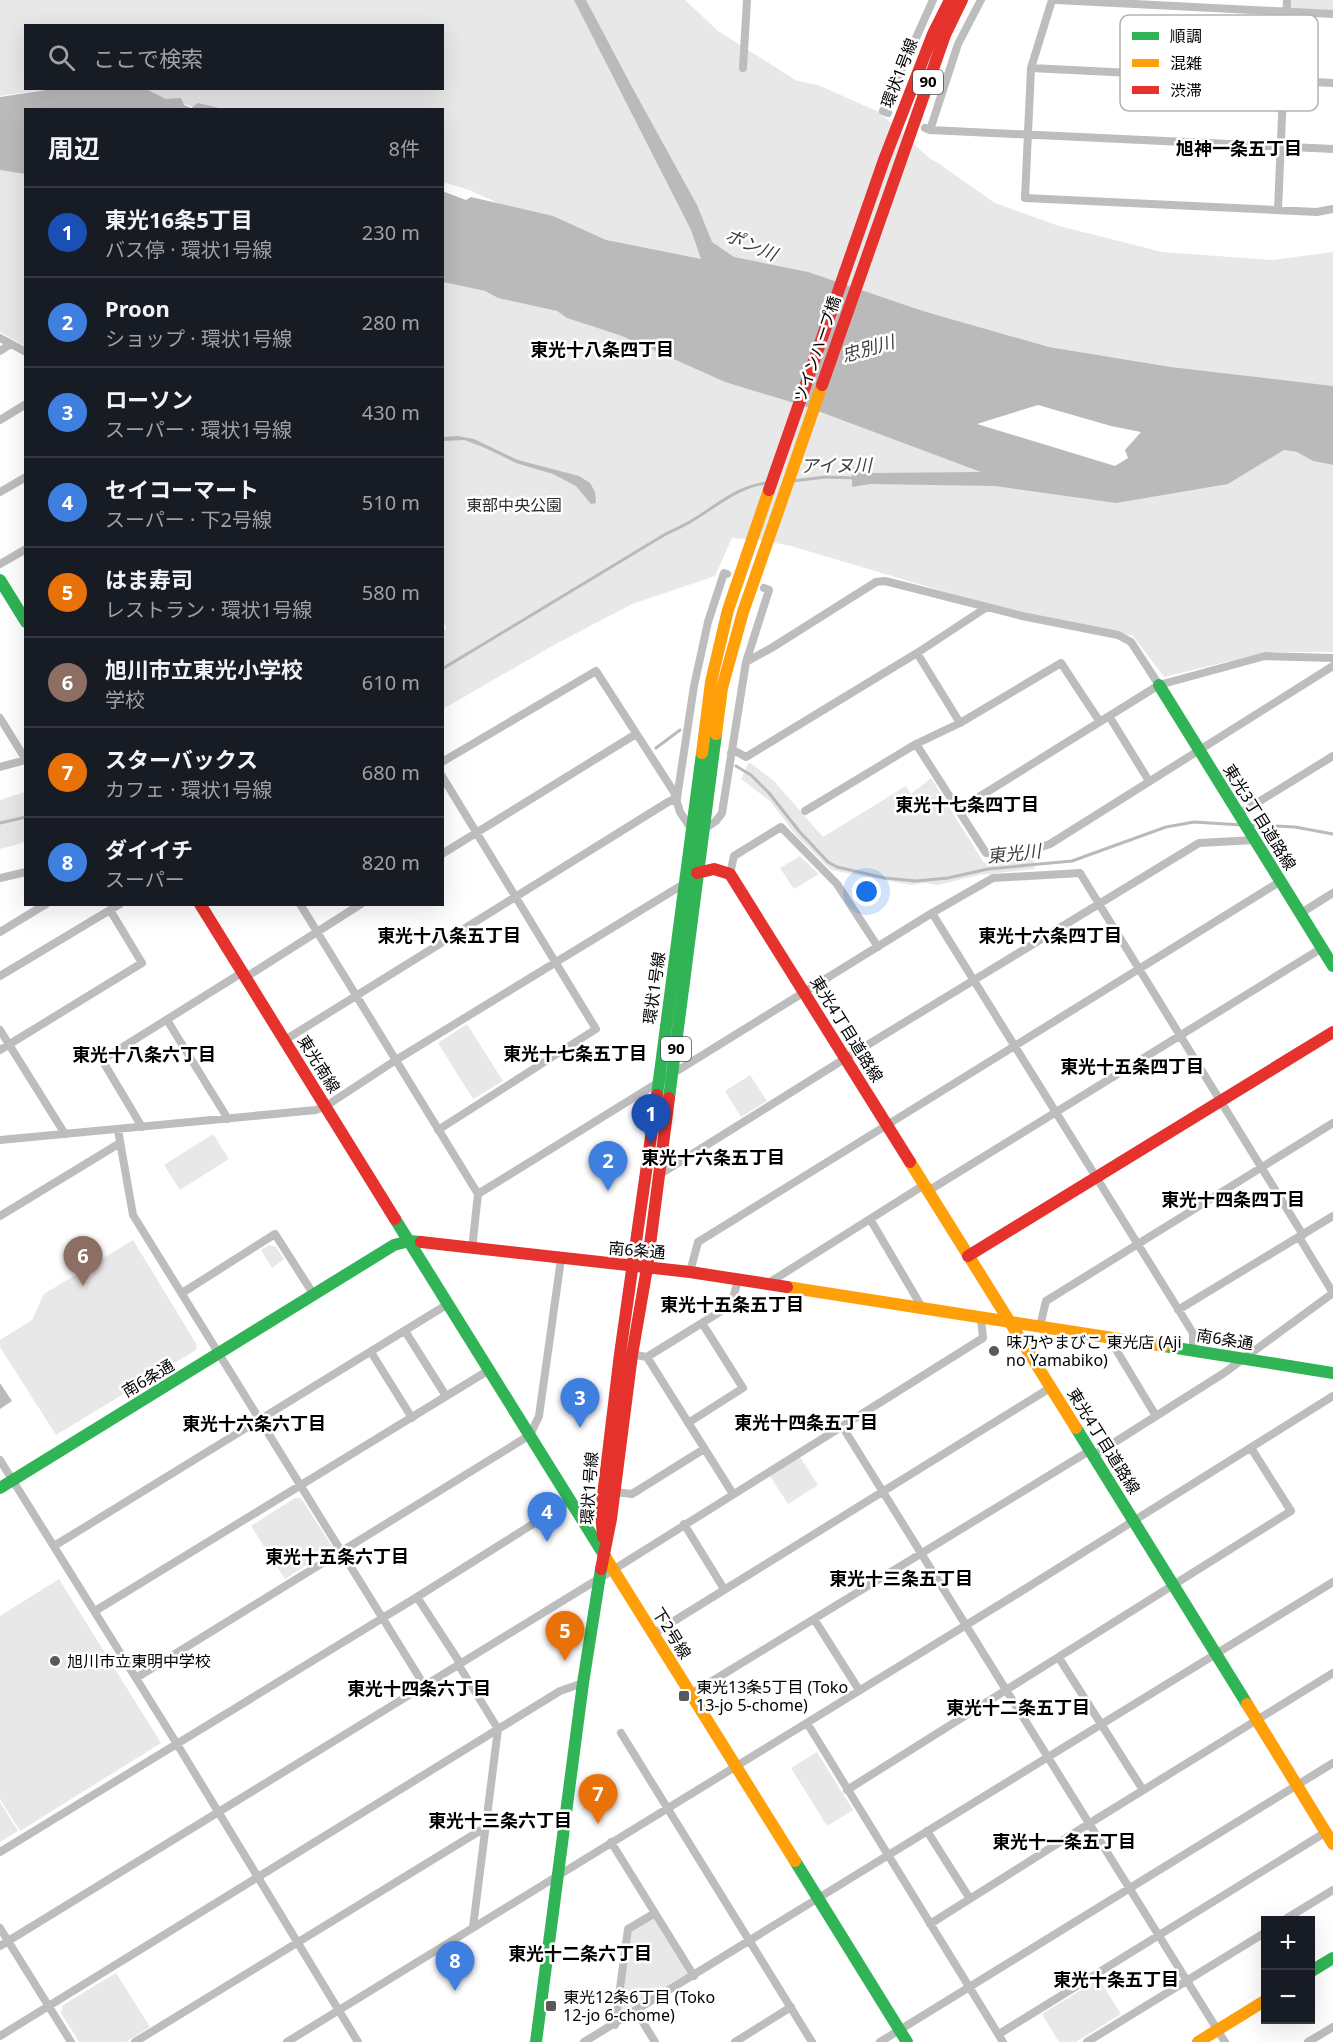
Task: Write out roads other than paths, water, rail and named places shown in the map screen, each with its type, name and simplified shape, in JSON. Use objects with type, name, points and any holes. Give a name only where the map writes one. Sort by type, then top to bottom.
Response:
[{"type":"street","points":[[743,68],[747,0]]},
{"type":"street","points":[[888,113],[883,111],[933,0]]},
{"type":"street","name":"環状1号線","points":[[884,160],[933,34],[950,0]]},
{"type":"street","name":"環状1号線","points":[[898,166],[945,35],[963,0]]},
{"type":"street","points":[[981,0],[958,44],[927,129],[1333,149]]},
{"type":"street","points":[[1333,14],[1054,0],[1031,68],[1025,198],[1317,212],[1333,209]]},
{"type":"street","points":[[1287,0],[1287,15]]},
{"type":"street","points":[[1031,68],[1120,72]]},
{"type":"street","points":[[1318,82],[1333,83]]},
{"type":"street","points":[[1278,209],[1282,111]]},
{"type":"street","name":"ツインハープ橋","points":[[752,537],[884,160]]},
{"type":"street","name":"ツインハープ橋","points":[[766,543],[898,166]]},
{"type":"street","points":[[0,338],[24,351]]},
{"type":"street","points":[[0,351],[11,344]]},
{"type":"street","points":[[0,420],[24,405]]},
{"type":"street","points":[[0,492],[24,478]]},
{"type":"street","name":"環状1号線","points":[[536,2042],[583,1683],[614,1492],[634,1267],[672,1073],[697,873],[698,830],[711,682],[728,610],[752,537]]},
{"type":"street","name":"環状1号線","points":[[604,1554],[601,1512],[626,1354],[647,1268],[658,1082],[685,884],[698,830],[722,688],[743,612],[766,543]]},
{"type":"street","points":[[0,564],[24,550]]},
{"type":"street","points":[[677,798],[694,686],[708,622],[726,573]]},
{"type":"street","points":[[0,580],[24,617]]},
{"type":"street","points":[[746,662],[876,582],[885,580],[987,607],[1126,638],[1159,685]]},
{"type":"street","points":[[444,761],[596,671],[677,798],[680,812],[698,830],[716,821],[722,813],[746,662],[766,589]]},
{"type":"street","points":[[731,753],[735,751],[746,757],[917,653],[987,607]]},
{"type":"street","points":[[917,653],[960,723]]},
{"type":"street","points":[[958,810],[1159,685],[1265,656],[1333,658]]},
{"type":"street","points":[[805,811],[916,744],[960,723],[1061,663],[1100,722]]},
{"type":"street","points":[[916,744],[986,853],[1009,854],[1050,844],[1333,666]]},
{"type":"street","name":"東光3丁目道路線","points":[[1159,685],[1333,966]]},
{"type":"street","points":[[1109,717],[1149,781]]},
{"type":"street","points":[[0,718],[24,757]]},
{"type":"street","points":[[444,853],[636,734]]},
{"type":"street","points":[[1241,817],[1333,756]]},
{"type":"street","points":[[0,767],[24,761]]},
{"type":"street","points":[[438,1130],[596,1029],[444,779]]},
{"type":"street","points":[[285,1040],[677,798]]},
{"type":"street","points":[[0,1140],[316,1110],[326,1106],[396,1060],[685,884],[697,873],[713,867],[730,874],[734,856],[781,828],[837,884],[878,947]]},
{"type":"street","points":[[653,1175],[974,982],[1199,843],[1252,836]]},
{"type":"street","points":[[0,878],[24,872]]},
{"type":"street","points":[[478,1194],[993,878],[1080,873],[1262,1167],[1333,1293],[1224,1373],[1156,1416],[921,1553],[691,1694]]},
{"type":"street","name":"東光4丁目道路線","points":[[730,874],[1134,1520],[1333,1844]]},
{"type":"street","points":[[690,1272],[698,1242],[1281,881]]},
{"type":"street","points":[[1300,913],[1333,893]]},
{"type":"street","points":[[0,932],[43,906]]},
{"type":"street","points":[[0,976],[117,906]]},
{"type":"street","name":"東光南線","points":[[201,906],[409,1241]]},
{"type":"street","points":[[301,906],[478,1194],[472,1249]]},
{"type":"street","points":[[142,1127],[102,1060],[358,906]]},
{"type":"street","points":[[0,1050],[142,963],[110,910]]},
{"type":"street","points":[[932,914],[1193,1333],[1193,1351]]},
{"type":"street","points":[[765,1285],[870,1220],[1181,1036],[1322,948]]},
{"type":"street","points":[[167,1020],[228,1119]]},
{"type":"street","points":[[0,1030],[65,1134]]},
{"type":"street","points":[[968,1256],[1333,1032]]},
{"type":"street","points":[[1040,1326],[1046,1301],[1333,1123]]},
{"type":"street","points":[[118,1130],[134,1215],[424,1685]]},
{"type":"street","points":[[0,1216],[120,1143]]},
{"type":"street","points":[[1178,1310],[1333,1216]]},
{"type":"street","points":[[870,1220],[923,1309]]},
{"type":"street","points":[[182,1293],[275,1234],[314,1295]]},
{"type":"street","name":"南6条通","points":[[0,1488],[394,1245],[409,1241],[690,1272],[1333,1373]]},
{"type":"street","name":"下2号線","points":[[409,1241],[907,2042]]},
{"type":"street","points":[[136,1678],[530,1435],[539,1416],[561,1259]]},
{"type":"street","points":[[626,1354],[647,1357],[731,1305],[738,1280]]},
{"type":"street","points":[[54,1546],[448,1304]]},
{"type":"street","points":[[4,1944],[613,1570],[983,1338],[981,1318]]},
{"type":"street","points":[[688,1423],[743,1388],[702,1323]]},
{"type":"street","points":[[405,1331],[446,1396]]},
{"type":"street","points":[[1109,1338],[1156,1416]]},
{"type":"street","points":[[370,1352],[412,1418]]},
{"type":"street","points":[[647,1357],[733,1494]]},
{"type":"street","points":[[95,1611],[489,1370]]},
{"type":"street","points":[[653,1634],[1050,1388]]},
{"type":"street","points":[[287,2042],[737,1767],[1333,1396]]},
{"type":"street","points":[[842,1426],[1226,2042]]},
{"type":"street","points":[[847,1790],[1291,1511],[1251,1448]]},
{"type":"street","points":[[614,1492],[632,1494],[704,1449]]},
{"type":"street","points":[[0,1460],[177,1744],[358,2042]]},
{"type":"street","points":[[0,1852],[571,1500]]},
{"type":"street","points":[[684,1524],[724,1589]]},
{"type":"street","points":[[584,2042],[1333,1582]]},
{"type":"street","points":[[417,1597],[498,1729],[473,1927]]},
{"type":"street","points":[[814,1619],[859,1690]]},
{"type":"street","points":[[1059,1658],[1143,1790]]},
{"type":"street","points":[[930,1924],[1333,1673]]},
{"type":"street","points":[[0,2036],[560,1691],[583,1683]]},
{"type":"street","points":[[807,1723],[1001,2038],[1326,1832]]},
{"type":"street","points":[[621,1733],[812,2042]]},
{"type":"street","points":[[880,2042],[1333,1763]]},
{"type":"street","points":[[135,2042],[486,1827]]},
{"type":"street","points":[[927,1831],[970,1899]]},
{"type":"street","points":[[611,1842],[694,1976]]},
{"type":"street","points":[[1291,1916],[1333,1890]]},
{"type":"street","points":[[615,2025],[628,1929],[656,1912]]},
{"type":"street","points":[[0,1928],[4,1944],[71,2042]]},
{"type":"street","points":[[1088,2042],[1261,1935]]},
{"type":"street","points":[[1314,1970],[1333,1958]]},
{"type":"street","points":[[1198,2042],[1261,2003]]},
{"type":"street","points":[[735,2042],[790,2007]]},
{"type":"street","points":[[636,2011],[655,2042]]},
{"type":"street","points":[[1308,2042],[1333,2027]]},
{"type":"water","name":"忠別川","points":[[574,0],[586,0],[697,205],[712,242],[734,257],[808,272],[923,311],[1049,347],[1171,367],[1333,386],[1333,465],[1313,461],[1297,452],[1284,450],[1228,484],[1116,503],[995,486],[870,484],[852,487],[852,467],[869,473],[981,472],[807,407],[725,382],[622,336],[567,318],[557,311],[498,298],[485,291],[444,282],[444,192],[466,200],[471,197],[553,216],[606,240],[701,259],[691,230]],"holes":[[[1038,405],[1111,426],[1141,432],[1125,450],[1128,458],[1115,466],[977,424]]]},
{"type":"water","points":[[46,90],[148,90],[166,99],[181,98],[184,105],[191,108],[24,108],[24,174],[0,170],[0,97]]},
{"type":"water","points":[[198,103],[219,108],[191,108]]},
{"type":"water","points":[[457,436],[474,439],[518,460],[579,476],[590,483],[595,492],[596,503],[591,504],[576,486],[553,474],[516,463],[464,440],[444,441],[444,437]]},
{"type":"water","points":[[0,1383],[12,1401],[0,1409]]},
{"type":"waterway","name":"アイヌ川","points":[[792,481],[826,477],[854,478]]},
{"type":"waterway","name":"アイヌ川","points":[[444,668],[729,497],[747,488],[768,483]]},
{"type":"waterway","name":"東光川","points":[[656,748],[680,730]]},
{"type":"waterway","name":"東光川","points":[[736,766],[751,775],[769,793],[799,831],[828,862],[837,867],[885,878],[916,881],[948,878],[988,869],[1072,861],[1166,827],[1194,822],[1242,825]]},
{"type":"waterway","name":"アイヌ川","points":[[0,823],[24,817]]},
{"type":"waterway","name":"東光川","points":[[1251,825],[1295,827],[1333,834]]},
{"type":"place","name":"東光16条5丁目","points":[[651,1144]]},
{"type":"place","name":"Proon","points":[[608,1191]]},
{"type":"place","name":"旭川市立東光小学校","points":[[83,1286]]},
{"type":"place","name":"味乃やまびこ 東光店 (Aji no Yamabiko)","points":[[994,1351]]},
{"type":"place","name":"ローソン","points":[[580,1428]]},
{"type":"place","name":"セイコーマート","points":[[547,1542]]},
{"type":"place","name":"旭川市立東明中学校","points":[[55,1661]]},
{"type":"place","name":"はま寿司","points":[[565,1661]]},
{"type":"place","name":"東光13条5丁目 (Toko 13-jo 5-chome)","points":[[684,1696]]},
{"type":"place","name":"スターバックス","points":[[598,1824]]},
{"type":"place","name":"ダイイチ","points":[[455,1991]]},
{"type":"place","name":"東光12条6丁目 (Toko 12-jo 6-chome)","points":[[551,2006]]},
{"type":"district","name":"旭神一条五丁目","points":[[1239,149]]},
{"type":"district","name":"東光十八条四丁目","points":[[602,350]]},
{"type":"district","name":"東光十七条四丁目","points":[[967,805]]},
{"type":"district","name":"東光十八条五丁目","points":[[449,936]]},
{"type":"district","name":"東光十六条四丁目","points":[[1050,936]]},
{"type":"district","name":"東光十七条五丁目","points":[[575,1054]]},
{"type":"district","name":"東光十八条六丁目","points":[[144,1055]]},
{"type":"district","name":"東光十五条四丁目","points":[[1132,1067]]},
{"type":"district","name":"東光十六条五丁目","points":[[713,1158]]},
{"type":"district","name":"東光十四条四丁目","points":[[1233,1200]]},
{"type":"district","name":"東光十五条五丁目","points":[[732,1305]]},
{"type":"district","name":"東光十四条五丁目","points":[[806,1423]]},
{"type":"district","name":"東光十六条六丁目","points":[[254,1424]]},
{"type":"district","name":"東光十五条六丁目","points":[[337,1557]]},
{"type":"district","name":"東光十三条五丁目","points":[[901,1579]]},
{"type":"district","name":"東光十四条六丁目","points":[[419,1689]]},
{"type":"district","name":"東光十二条五丁目","points":[[1018,1708]]},
{"type":"district","name":"東光十三条六丁目","points":[[500,1821]]},
{"type":"district","name":"東光十一条五丁目","points":[[1064,1842]]},
{"type":"district","name":"東光十二条六丁目","points":[[580,1954]]},
{"type":"district","name":"東光十条五丁目","points":[[1116,1980]]},
{"type":"water label","name":"ポン川","points":[[751,245]]},
{"type":"park label","name":"東部中央公園","points":[[514,505]]}]
